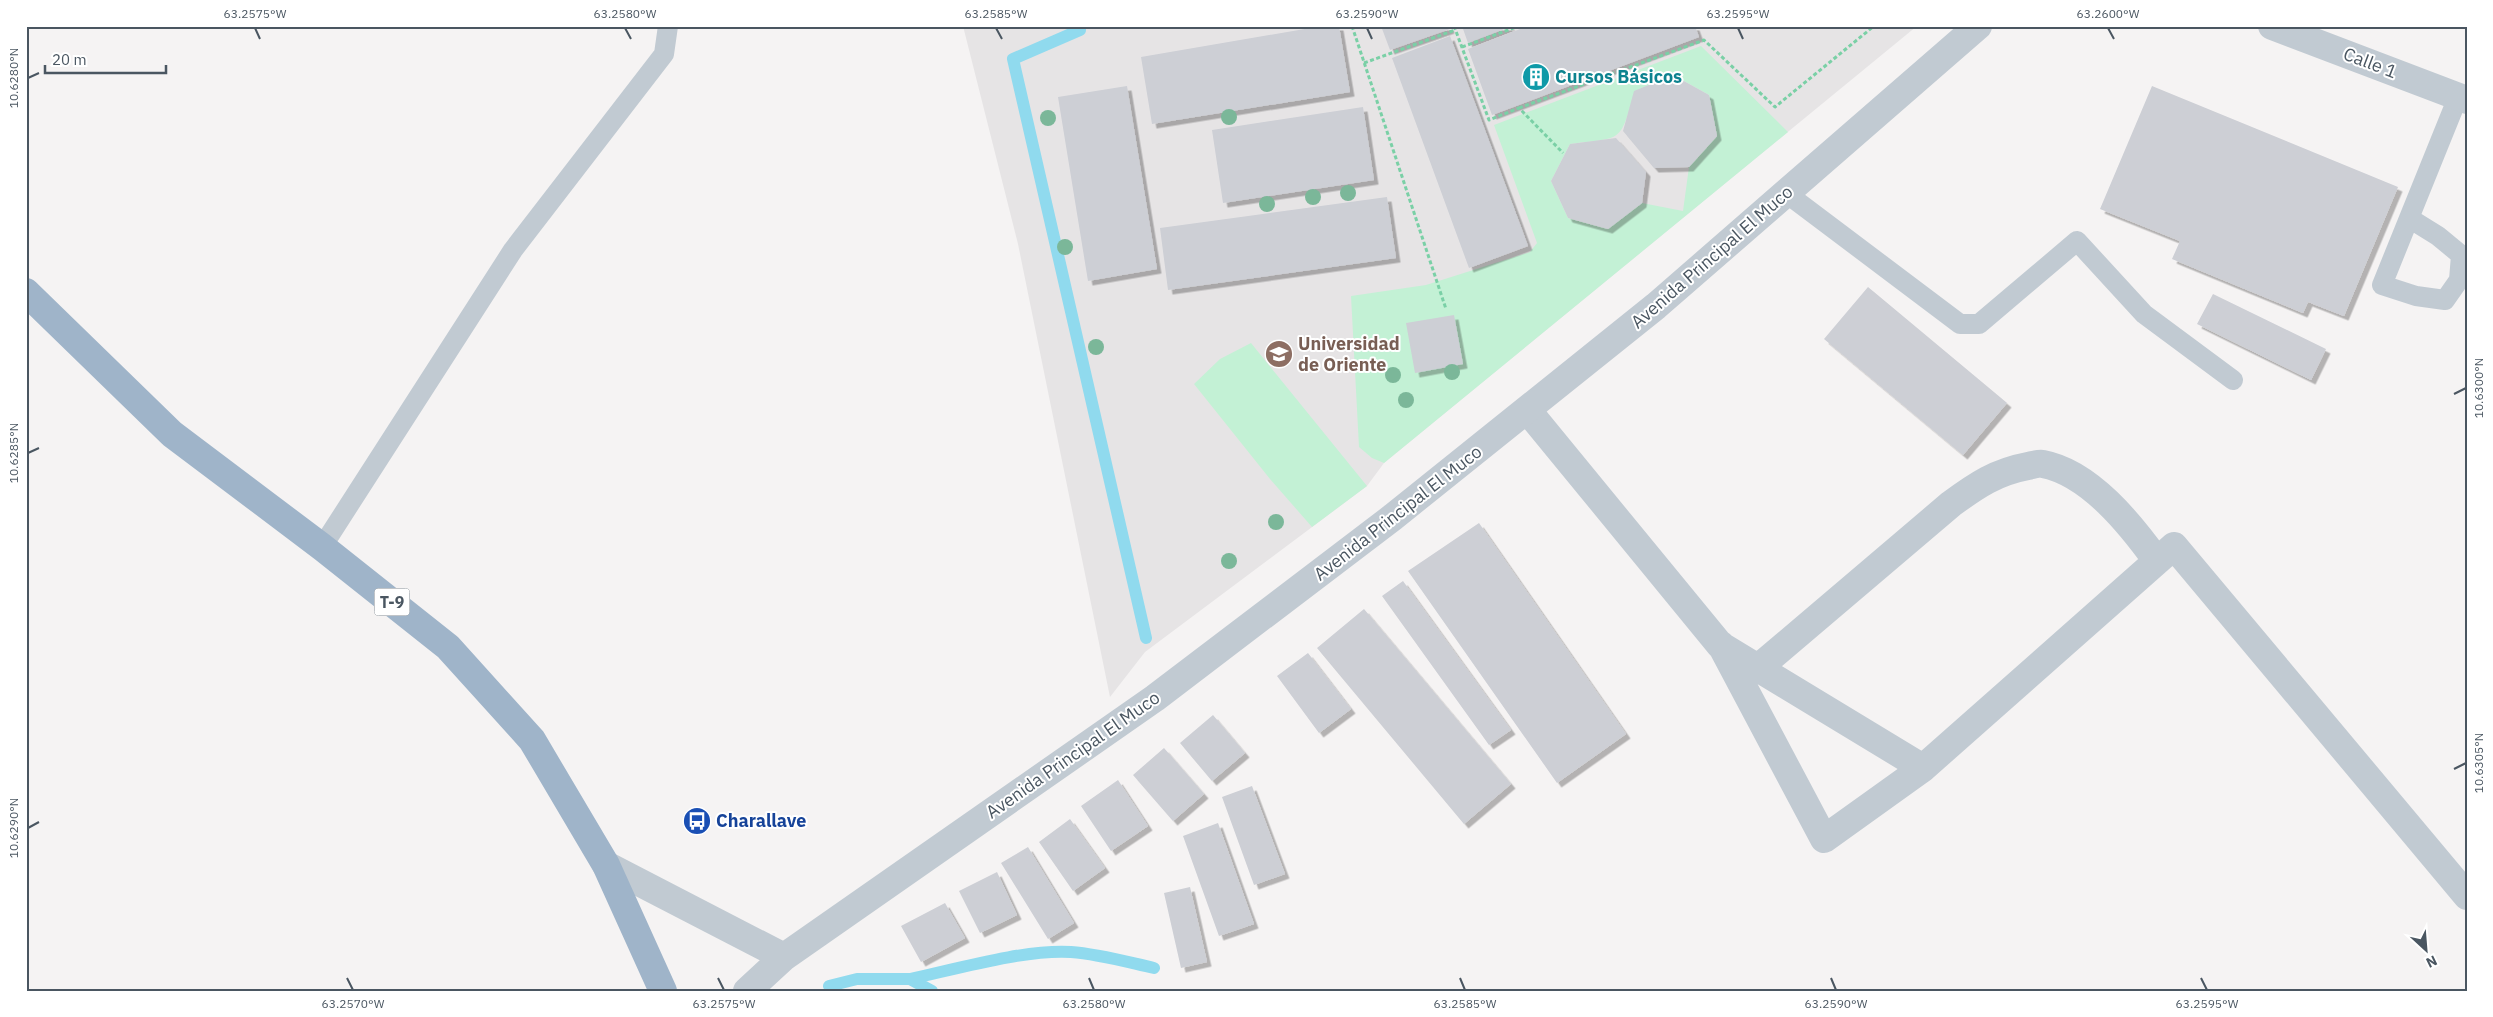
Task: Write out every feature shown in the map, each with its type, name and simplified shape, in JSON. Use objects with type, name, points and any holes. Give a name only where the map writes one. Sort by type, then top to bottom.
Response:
[{"type":"highway","name":"T-9","points":[[26,292],[172,434],[322,547],[448,647],[532,740],[606,865],[663,991]]},
{"type":"street","name":"Avenida Principal El Muco","points":[[747,991],[784,957],[1155,698],[1340,558],[1528,411],[1656,306],[1978,26]]},
{"type":"street","name":"Calle 1","points":[[2272,26],[2462,98]]},
{"type":"street","points":[[1528,411],[1720,645],[1824,838],[1923,768],[2174,546],[2467,896]]},
{"type":"street","points":[[1758,668],[1951,504],[1985,480],[2011,469],[2042,464],[2070,475],[2101,496],[2132,526],[2157,561]]},
{"type":"street","points":[[1720,645],[1923,768]]},
{"type":"street","points":[[606,865],[784,957]]},
{"type":"lane","points":[[322,547],[513,250],[664,54],[668,26]]},
{"type":"lane","points":[[2409,218],[2462,98]]},
{"type":"lane","points":[[1786,193],[1960,324],[1979,324],[2077,241],[2144,314],[2233,380]]},
{"type":"path","points":[[1352,26],[1446,309]]},
{"type":"path","points":[[1462,47],[1520,26]]},
{"type":"path","points":[[1364,63],[1455,28],[1489,120],[1704,40],[1775,107],[1874,26]]},
{"type":"path","points":[[1519,108],[1563,153]]},
{"type":"shaded area","name":"Universidad de Oriente","points":[[963,26],[1917,26],[1384,463],[1367,486],[1145,652],[1110,697],[1018,244]]},
{"type":"green space","points":[[1701,46],[1788,132],[1384,463],[1372,458],[1359,447],[1351,296],[1426,285],[1530,252],[1537,243],[1494,125]],"holes":[[[1673,75],[1709,95],[1717,136],[1689,167],[1683,211],[1642,203],[1608,229],[1568,218],[1551,181],[1570,144],[1601,140],[1617,135],[1626,121],[1635,91]]]},
{"type":"green space","points":[[1251,343],[1367,486],[1312,527],[1270,479],[1194,384],[1220,359]]},
{"type":"building","points":[[1322,26],[1339,26],[1350,92],[1152,124],[1141,57]]},
{"type":"building","points":[[1381,26],[1449,26],[1450,29],[1390,50]]},
{"type":"building","points":[[1462,26],[1512,26],[1468,43]]},
{"type":"building","name":"Cursos Básicos","points":[[1528,26],[1695,26],[1699,37],[1492,115],[1468,49]]},
{"type":"building","points":[[1450,36],[1528,246],[1469,268],[1392,58]]},
{"type":"building","points":[[1673,75],[1709,95],[1717,136],[1689,167],[1654,168],[1623,131],[1634,91]]},
{"type":"building","points":[[1127,86],[1157,269],[1088,281],[1058,97]]},
{"type":"building","points":[[2152,86],[2398,187],[2344,316],[2308,302],[2303,313],[2172,259],[2180,241],[2100,209]]},
{"type":"building","points":[[1363,107],[1374,180],[1223,203],[1212,130]]},
{"type":"building","points":[[1616,138],[1646,172],[1642,203],[1608,229],[1568,218],[1551,181],[1570,144]]},
{"type":"building","points":[[1387,197],[1396,258],[1168,290],[1160,228]]},
{"type":"building","points":[[1868,287],[2007,403],[1963,455],[1824,339]]},
{"type":"building","points":[[2213,294],[2326,349],[2311,380],[2197,324]]},
{"type":"building","points":[[1454,315],[1463,364],[1415,373],[1406,323]]},
{"type":"building","points":[[1479,523],[1626,734],[1557,783],[1408,571]]},
{"type":"building","points":[[1403,581],[1511,730],[1489,745],[1382,596]]},
{"type":"building","points":[[1364,609],[1511,784],[1464,824],[1317,648]]},
{"type":"building","points":[[1308,653],[1351,709],[1319,733],[1277,676]]},
{"type":"building","points":[[1213,715],[1245,753],[1212,781],[1180,743]]},
{"type":"building","points":[[1164,748],[1204,794],[1173,821],[1133,775]]},
{"type":"building","points":[[1118,780],[1148,826],[1111,851],[1081,806]]},
{"type":"building","points":[[1252,786],[1285,874],[1254,885],[1222,797]]},
{"type":"building","points":[[1070,819],[1105,868],[1073,891],[1039,842]]},
{"type":"building","points":[[1218,823],[1254,924],[1219,936],[1183,836]]},
{"type":"building","points":[[1028,847],[1074,923],[1048,939],[1001,863]]},
{"type":"building","points":[[997,872],[1017,915],[980,933],[959,891]]},
{"type":"building","points":[[1190,887],[1207,962],[1181,968],[1164,893]]},
{"type":"building","points":[[945,903],[965,938],[921,962],[901,926]]},
{"type":"waterway","points":[[1080,26],[1080,30],[1013,59],[1146,638]]},
{"type":"waterway","points":[[910,979],[1012,957],[1053,952],[1071,952],[1113,958],[1154,968]]},
{"type":"waterway","points":[[829,986],[857,979],[910,979],[932,991]]},
{"type":"place","name":"Cursos Básicos","points":[[1536,77]]},
{"type":"place","name":"Universidad de Oriente","points":[[1279,354]]},
{"type":"place","name":"Charallave","points":[[697,821]]}]
